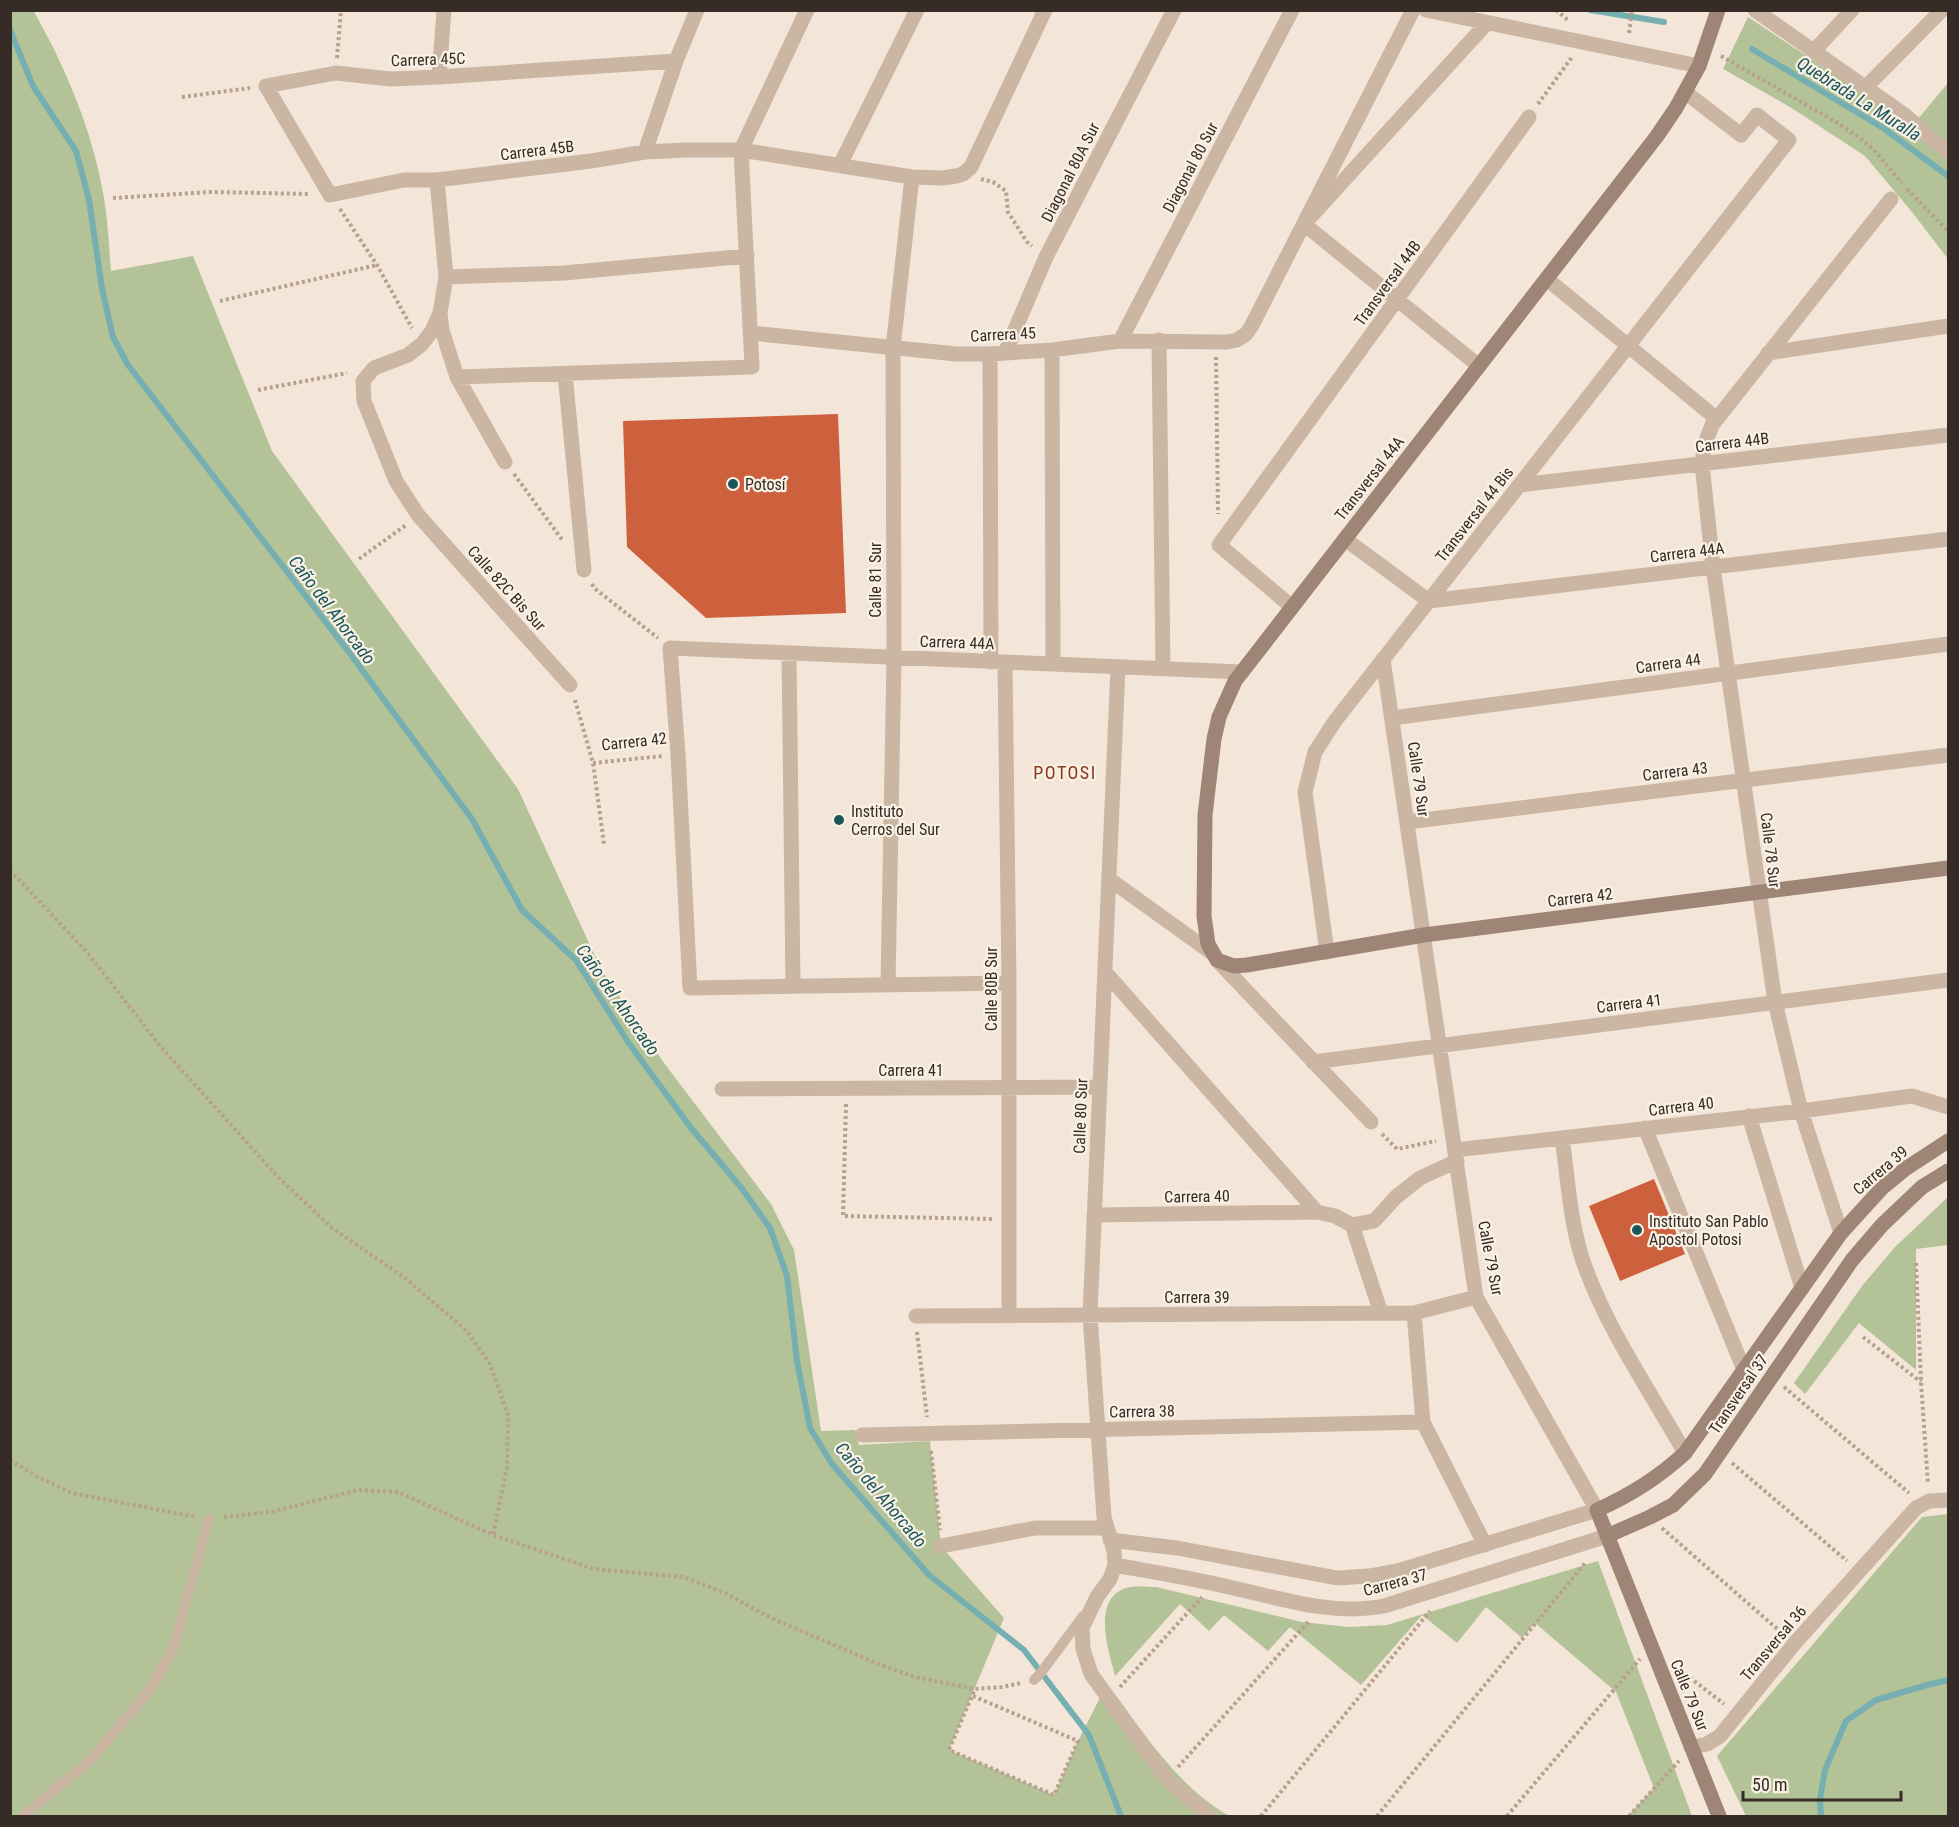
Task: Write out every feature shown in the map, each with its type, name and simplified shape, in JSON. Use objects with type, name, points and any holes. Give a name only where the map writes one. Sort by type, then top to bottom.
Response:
[{"type":"street","points":[[439,77],[444,10]]},
{"type":"street","points":[[645,152],[676,61],[697,10]]},
{"type":"street","points":[[458,377],[752,367],[741,150],[807,10]]},
{"type":"street","points":[[840,165],[917,10]]},
{"type":"street","points":[[963,174],[971,167],[977,156],[1045,10]]},
{"type":"street","name":"Diagonal 80A Sur","points":[[997,353],[1174,10]]},
{"type":"street","name":"Diagonal 80 Sur","points":[[1120,341],[1292,10]]},
{"type":"street","points":[[1304,224],[1413,10]]},
{"type":"street","points":[[1426,10],[1700,66]]},
{"type":"street","name":"Transversal 44A","points":[[1215,957],[1204,916],[1205,815],[1214,738],[1219,717],[1228,696],[1242,672],[1657,136],[1700,66],[1718,10]]},
{"type":"street","points":[[1755,10],[1906,116],[1948,151]]},
{"type":"street","points":[[1813,52],[1851,10]]},
{"type":"street","points":[[1866,87],[1942,10]]},
{"type":"street","points":[[1304,224],[1487,23]]},
{"type":"street","name":"Carrera 45C","points":[[266,86],[336,73],[391,79],[676,61]]},
{"type":"street","points":[[266,86],[330,195]]},
{"type":"street","name":"Transversal 44 Bis","points":[[1327,952],[1305,792],[1315,752],[1335,721],[1383,659],[1789,140],[1757,115],[1741,135],[1685,92]]},
{"type":"street","name":"Transversal 44B","points":[[1219,545],[1529,117]]},
{"type":"street","name":"Carrera 45B","points":[[330,195],[404,180],[437,180],[645,152],[741,150],[912,177],[943,178],[963,174]]},
{"type":"street","name":"Calle 81 Sur","points":[[888,985],[894,658],[893,348],[912,177]]},
{"type":"street","points":[[375,368],[408,355],[422,344],[432,331],[440,313],[446,277],[437,180]]},
{"type":"street","name":"Calle 78 Sur","points":[[1841,1233],[1801,1111],[1775,1002],[1713,567],[1702,464],[1707,436],[1717,419],[1891,198]]},
{"type":"street","points":[[1304,224],[1479,366]]},
{"type":"street","name":"Carrera 45","points":[[751,333],[956,354],[1052,350],[1120,341],[1159,340],[1215,343],[1237,339],[1246,334],[1251,327],[1304,224]]},
{"type":"street","points":[[446,277],[564,273],[747,256]]},
{"type":"street","points":[[1547,279],[1717,419]]},
{"type":"street","points":[[440,313],[446,346],[458,377],[505,462]]},
{"type":"street","points":[[1768,354],[1948,326]]},
{"type":"street","points":[[1159,340],[1163,669]]},
{"type":"street","points":[[1052,350],[1053,664]]},
{"type":"street","name":"Calle 80B Sur","points":[[997,353],[998,662],[1009,983],[1009,1316]]},
{"type":"street","name":"Calle 82C Bis Sur","points":[[375,368],[363,381],[364,401],[396,481],[418,515],[570,685]]},
{"type":"street","points":[[565,374],[584,570]]},
{"type":"street","name":"Carrera 44B","points":[[1520,485],[1948,435]]},
{"type":"street","points":[[1345,539],[1429,601]]},
{"type":"street","name":"Carrera 44A","points":[[1429,601],[1948,539]]},
{"type":"street","points":[[1219,545],[1292,607]]},
{"type":"street","name":"Carrera 44","points":[[1392,718],[1948,644]]},
{"type":"street","name":"Carrera 44A","points":[[678,754],[670,648],[1242,672]]},
{"type":"street","points":[[789,653],[793,986]]},
{"type":"street","name":"Calle 79 Sur","points":[[1383,659],[1476,1297],[1597,1510],[1719,1816]]},
{"type":"street","name":"Calle 80 Sur","points":[[1115,1565],[1104,1517],[1090,1315],[1118,667]]},
{"type":"street","points":[[678,754],[690,988],[1009,983]]},
{"type":"street","name":"Carrera 43","points":[[1407,822],[1948,756]]},
{"type":"street","name":"Carrera 42","points":[[1215,957],[1234,966],[1247,965],[1424,935],[1948,868]]},
{"type":"street","points":[[1108,879],[1215,957],[1371,1122]]},
{"type":"street","points":[[1105,972],[1317,1212]]},
{"type":"street","name":"Carrera 41","points":[[1313,1062],[1948,980]]},
{"type":"street","name":"Carrera 41","points":[[722,1089],[1100,1087]]},
{"type":"street","name":"Carrera 40","points":[[1094,1215],[1317,1212],[1335,1216],[1352,1225],[1374,1221],[1396,1197],[1455,1150],[1801,1111],[1912,1096],[1948,1107]]},
{"type":"street","points":[[1749,1116],[1802,1288]]},
{"type":"street","points":[[1646,1128],[1744,1370]]},
{"type":"street","points":[[1562,1138],[1574,1222],[1584,1263],[1613,1328],[1685,1453]]},
{"type":"street","name":"Carrera 39","points":[[1841,1233],[1882,1188],[1905,1169],[1948,1141]]},
{"type":"street","name":"Transversal 37","points":[[1607,1536],[1673,1504],[1705,1474],[1852,1260],[1922,1187],[1948,1171]]},
{"type":"street","points":[[1352,1225],[1381,1313]]},
{"type":"street","name":"Transversal 37","points":[[1597,1510],[1644,1486],[1665,1472],[1685,1453],[1841,1233]]},
{"type":"street","name":"Carrera 39","points":[[916,1316],[1414,1313],[1476,1297]]},
{"type":"street","points":[[1414,1313],[1423,1422],[1485,1545]]},
{"type":"street","name":"Carrera 38","points":[[862,1435],[1423,1422]]},
{"type":"street","points":[[1926,1503],[1948,1500]]},
{"type":"street","name":"Transversal 36","points":[[1691,1747],[1714,1740],[1794,1644],[1917,1508],[1926,1503]]},
{"type":"street","name":"Carrera 37","points":[[941,1546],[1035,1528],[1108,1534],[1337,1578],[1369,1576],[1401,1570],[1597,1510]]},
{"type":"street","name":"Carrera 37","points":[[1115,1565],[1321,1607],[1348,1610],[1368,1609],[1607,1536]]},
{"type":"street","points":[[1115,1565],[1110,1579],[1097,1597],[1083,1628],[1083,1649],[1090,1674],[1167,1779],[1209,1816]]},
{"type":"lane","points":[[23,1816],[92,1759],[151,1688],[173,1649],[209,1519]]},
{"type":"lane","points":[[1034,1680],[1097,1597]]},
{"type":"path","points":[[336,73],[341,10]]},
{"type":"path","points":[[1629,30],[1632,10]]},
{"type":"path","points":[[1529,117],[1583,42]]},
{"type":"path","points":[[1707,48],[1860,138],[1873,149],[1906,189],[1948,231]]},
{"type":"path","points":[[182,97],[266,86]]},
{"type":"path","points":[[963,174],[993,182],[1006,191],[1008,212],[1015,224],[1027,242],[1046,257]]},
{"type":"path","points":[[113,198],[211,192],[330,195],[377,266],[422,344]]},
{"type":"path","points":[[220,301],[377,266]]},
{"type":"path","points":[[1215,343],[1219,545]]},
{"type":"path","points":[[258,390],[375,368]]},
{"type":"path","points":[[358,559],[418,515]]},
{"type":"path","points":[[570,685],[593,763],[604,844]]},
{"type":"path","name":"Carrera 42","points":[[593,763],[678,754]]},
{"type":"path","points":[[10,870],[86,951],[161,1047],[278,1177],[332,1228],[405,1278],[467,1330],[490,1364],[508,1415],[507,1467],[493,1535]]},
{"type":"path","points":[[846,1089],[843,1216],[1010,1220]]},
{"type":"path","points":[[1371,1122],[1397,1149],[1455,1150]]},
{"type":"path","points":[[1916,1263],[1926,1503]]},
{"type":"path","points":[[1863,1336],[1921,1382]]},
{"type":"path","points":[[1772,1377],[1926,1503]]},
{"type":"path","points":[[10,1460],[36,1476],[72,1493],[209,1519],[271,1512],[358,1490],[398,1492],[493,1535],[594,1569],[684,1577],[725,1593],[771,1618],[915,1677],[975,1689],[1002,1687],[1034,1680]]},
{"type":"path","points":[[1748,1476],[1859,1572]]},
{"type":"path","points":[[1650,1517],[1794,1644]]},
{"type":"path","points":[[1377,1816],[1607,1536]]},
{"type":"path","points":[[1108,1700],[1215,1584]]},
{"type":"path","points":[[1261,1816],[1452,1584]]},
{"type":"path","points":[[1167,1779],[1321,1607]]},
{"type":"path","points":[[1507,1816],[1651,1646]]},
{"type":"path","points":[[1677,1666],[1737,1715]]},
{"type":"path","points":[[973,1696],[1078,1741],[1054,1796],[948,1750],[975,1689]]},
{"type":"path","points":[[1629,1816],[1691,1747]]},
{"type":"green space","points":[[33,10],[77,101],[93,149],[105,207],[111,271],[193,256],[272,451],[518,789],[601,969],[664,1063],[771,1204],[794,1250],[821,1431],[855,1430],[859,1445],[930,1441],[941,1546],[1004,1618],[949,1750],[1054,1795],[1107,1684],[1177,1774],[1210,1804],[1229,1816],[11,1816],[10,11]]},
{"type":"green space","points":[[1748,17],[1912,126],[1948,83],[1948,259],[1865,156],[1790,107],[1723,69]]},
{"type":"green space","points":[[1948,1197],[1948,1245],[1916,1249],[1916,1370],[1859,1323],[1805,1394],[1794,1383],[1862,1286],[1895,1247]]},
{"type":"green space","points":[[1948,1514],[1948,1816],[1746,1816],[1717,1756],[1922,1517]]},
{"type":"green space","points":[[1598,1561],[1692,1816],[1628,1816],[1654,1788],[1616,1692],[1535,1623],[1522,1638],[1486,1607],[1457,1643],[1422,1615],[1361,1685],[1290,1627],[1268,1651],[1224,1615],[1209,1631],[1180,1604],[1115,1676],[1105,1629],[1108,1605],[1114,1596],[1123,1589],[1131,1587],[1156,1587],[1302,1622],[1349,1627],[1387,1625]]},
{"type":"building","name":"Potosí","points":[[838,414],[846,613],[706,618],[627,547],[623,421]]},
{"type":"building","name":"Instituto San Pablo Apostol Potosi","points":[[1654,1179],[1685,1254],[1620,1281],[1589,1206]]},
{"type":"waterway","name":"Quebrada La Muralla","points":[[1590,10],[1664,22]]},
{"type":"waterway","name":"Caño del Ahorcado","points":[[10,30],[33,86],[76,151],[89,200],[102,288],[113,337],[128,365],[348,651],[472,819],[522,910],[576,960],[628,1042],[691,1128],[740,1186],[770,1228],[787,1276],[797,1361],[810,1428],[832,1464],[929,1575],[1024,1650],[1089,1735],[1121,1816]]},
{"type":"waterway","name":"Quebrada La Muralla","points":[[1752,49],[1883,128],[1948,176]]},
{"type":"waterway","points":[[1821,1816],[1820,1799],[1825,1770],[1846,1721],[1876,1700],[1948,1680]]},
{"type":"place","name":"Potosí","points":[[733,484]]},
{"type":"place","name":"Instituto Cerros del Sur","points":[[839,820]]},
{"type":"place","name":"Instituto San Pablo Apostol Potosi","points":[[1637,1230]]},
{"type":"district","name":"POTOSI","points":[[1065,773]]}]
